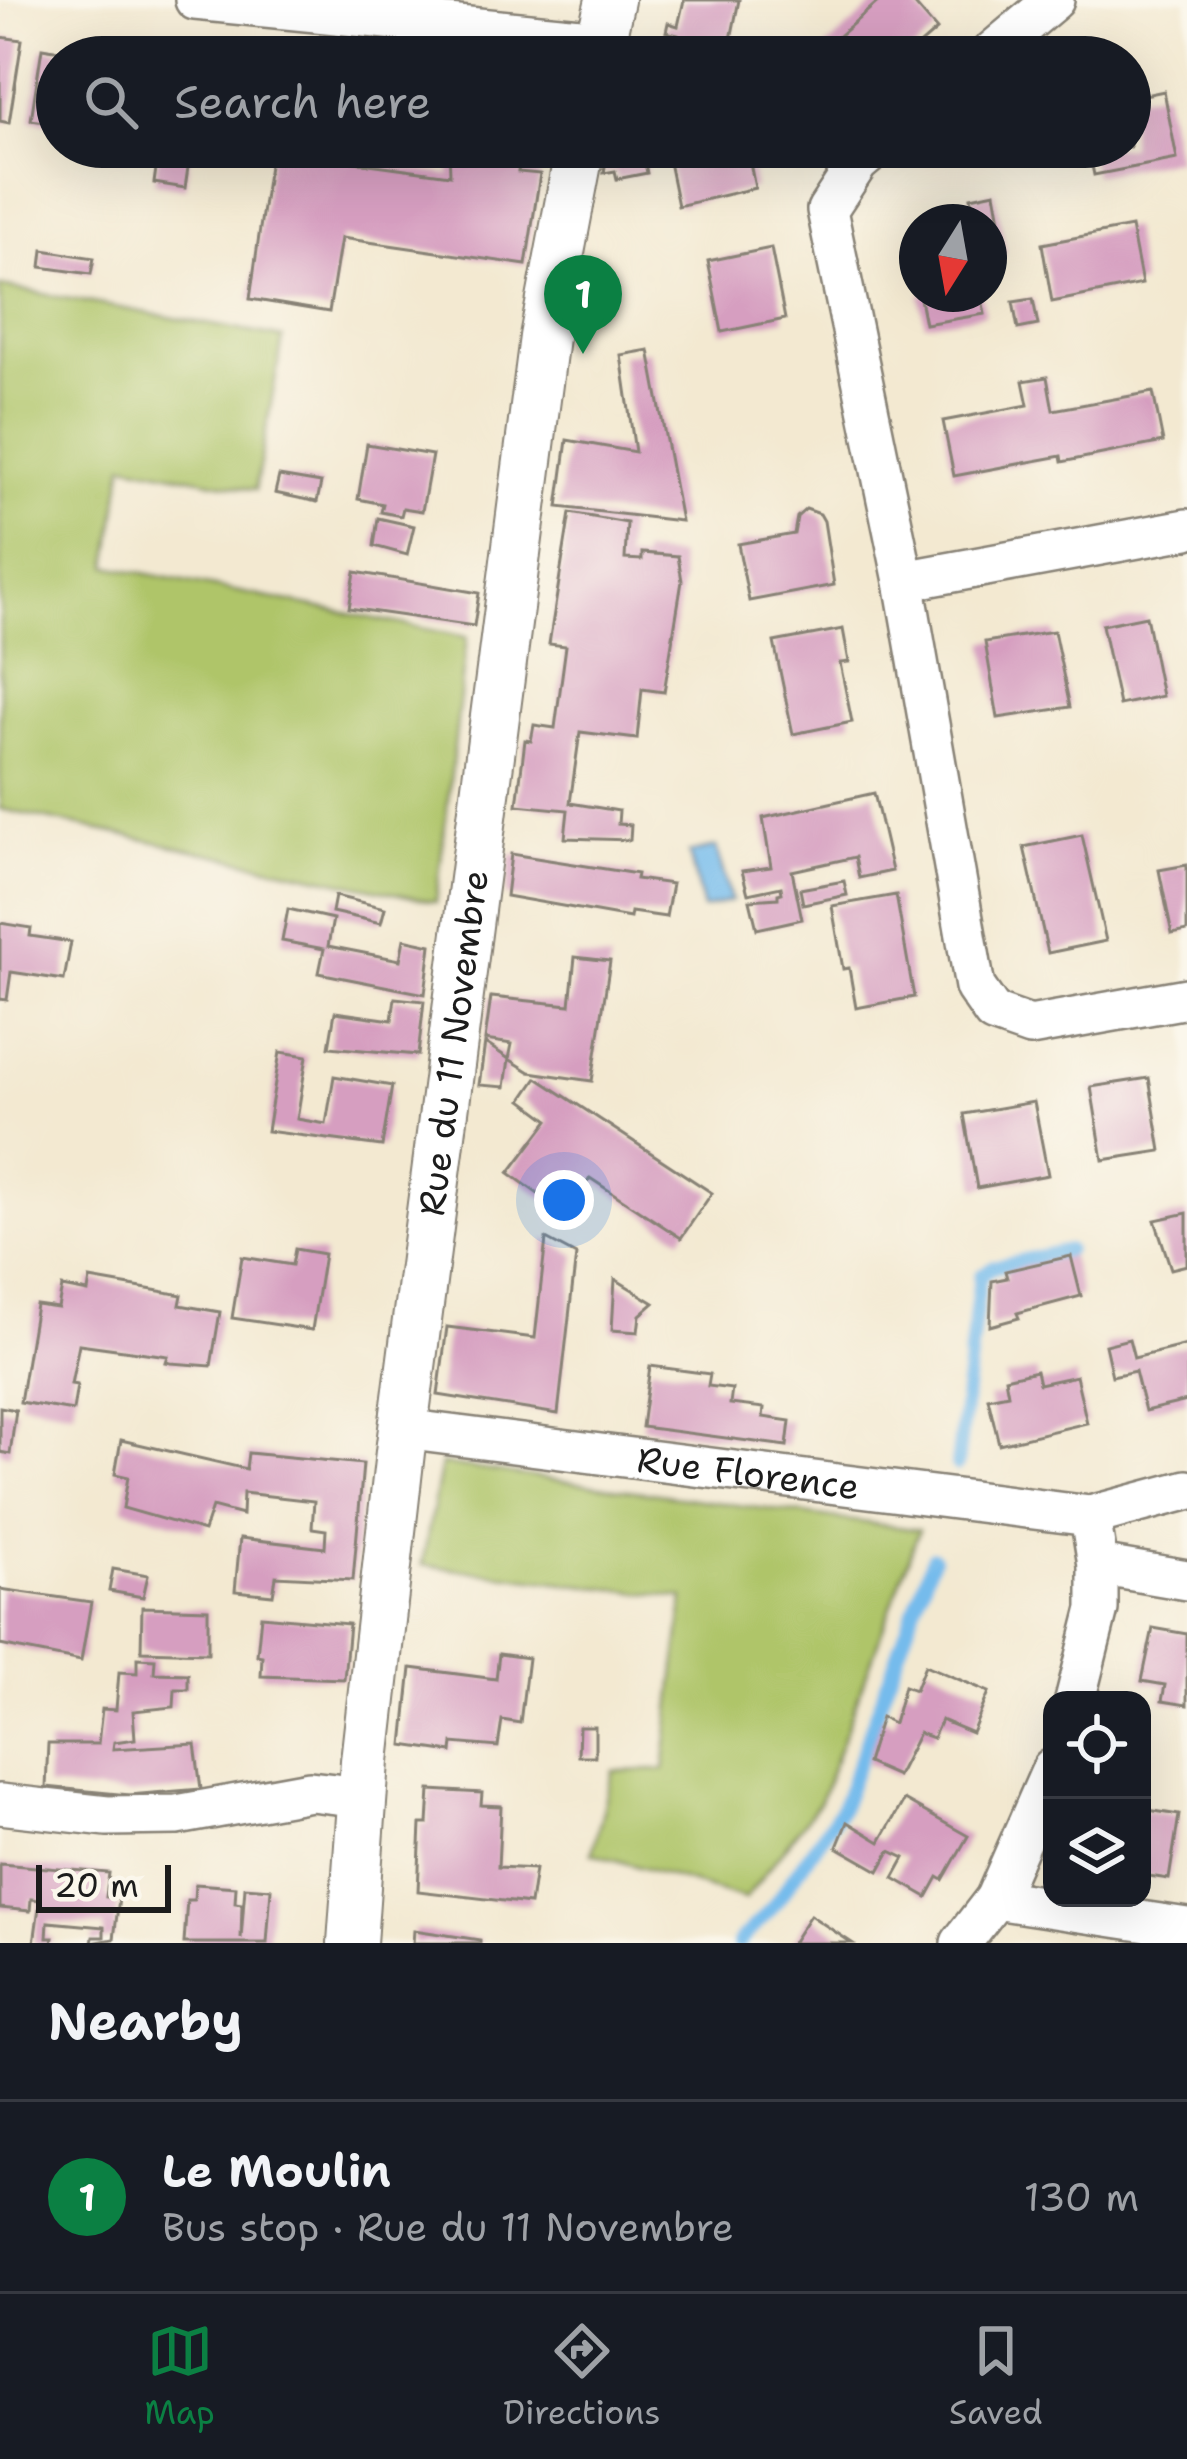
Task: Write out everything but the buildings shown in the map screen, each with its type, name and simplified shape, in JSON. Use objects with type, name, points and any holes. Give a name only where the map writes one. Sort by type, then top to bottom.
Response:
[{"type":"street","points":[[195,0],[603,32]]},
{"type":"street","points":[[1011,36],[1054,0]]},
{"type":"street","name":"Rue du 11 Novembre","points":[[352,1943],[362,1797],[404,1429],[544,338],[576,168]]},
{"type":"street","points":[[854,168],[827,210],[904,581],[975,987],[993,1013],[1030,1026],[1187,998]]},
{"type":"street","points":[[904,581],[1187,529]]},
{"type":"street","name":"Rue Florence","points":[[404,1429],[1090,1516]]},
{"type":"street","points":[[1077,1691],[1098,1609],[1098,1565],[1090,1516],[1187,1490]]},
{"type":"street","points":[[1098,1565],[1187,1580]]},
{"type":"street","points":[[961,1943],[994,1899],[1043,1789]]},
{"type":"street","points":[[0,1804],[106,1816],[177,1814],[310,1791],[362,1797]]},
{"type":"street","points":[[994,1899],[1187,1928]]},
{"type":"green space","points":[[0,286],[283,338],[255,490],[124,464],[108,566],[467,637],[436,902],[0,809]]},
{"type":"green space","points":[[441,1464],[919,1530],[820,1801],[745,1899],[592,1853],[613,1771],[664,1770],[684,1598],[422,1565]]},
{"type":"water","points":[[716,847],[731,901],[703,909],[689,853]]},
{"type":"waterway","points":[[957,1465],[980,1276],[993,1267],[1067,1250]]},
{"type":"waterway","points":[[738,1943],[772,1908],[842,1807],[933,1557]]},
{"type":"place","name":"Le Moulin","points":[[583,354]]}]
